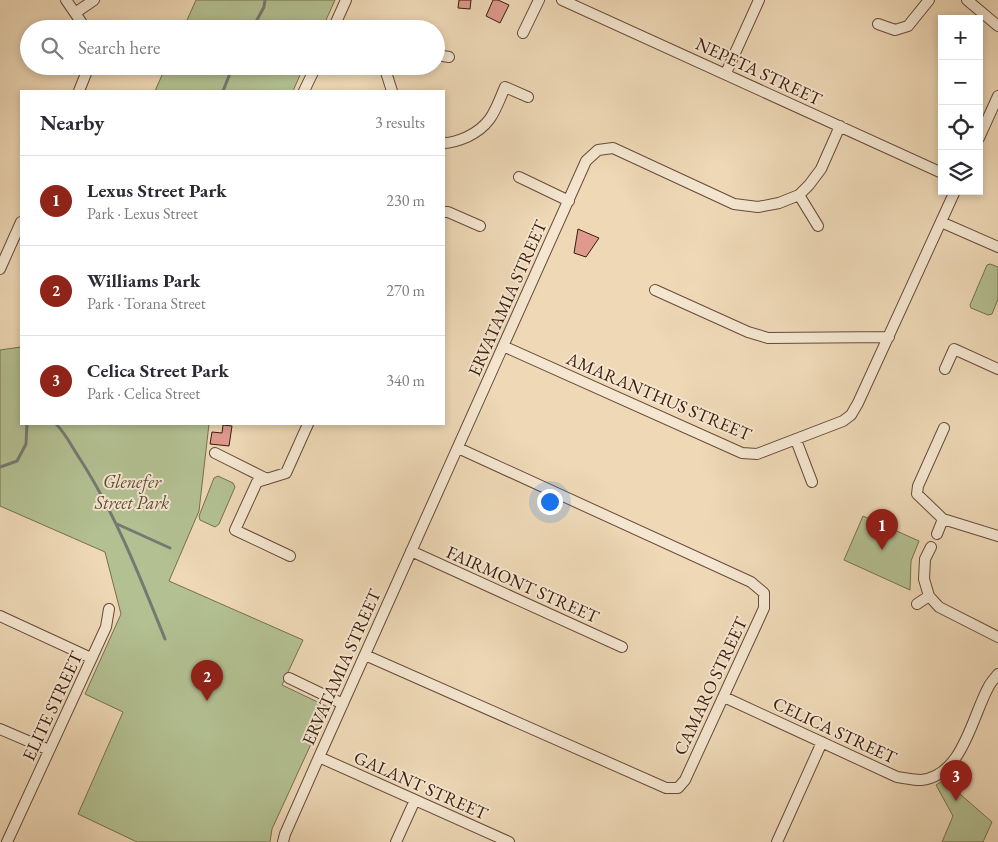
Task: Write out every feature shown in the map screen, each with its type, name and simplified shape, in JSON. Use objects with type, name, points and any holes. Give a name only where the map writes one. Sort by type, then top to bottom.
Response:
[{"type":"street","points":[[66,0],[80,20]]},
{"type":"street","points":[[75,13],[94,0]]},
{"type":"street","points":[[337,20],[346,0]]},
{"type":"street","points":[[523,33],[538,0]]},
{"type":"street","name":"NEPETA STREET","points":[[562,0],[726,73],[938,171]]},
{"type":"street","points":[[726,73],[759,0]]},
{"type":"street","points":[[878,24],[895,30],[908,26],[929,0]]},
{"type":"street","points":[[967,0],[998,26]]},
{"type":"street","points":[[445,56],[449,57]]},
{"type":"street","points":[[79,90],[86,75]]},
{"type":"street","points":[[304,90],[312,75]]},
{"type":"street","points":[[387,75],[392,90]]},
{"type":"street","points":[[445,143],[463,139],[480,131],[491,118],[505,87],[528,97]]},
{"type":"street","points":[[983,129],[998,96]]},
{"type":"street","name":"ERVATAMIA STREET","points":[[283,842],[319,757],[586,161],[598,150],[613,148],[734,204],[758,207],[779,203],[799,195],[821,169],[840,126]]},
{"type":"street","points":[[519,177],[569,200]]},
{"type":"street","points":[[799,195],[818,226]]},
{"type":"street","name":"AMARANTHUS STREET","points":[[503,346],[742,452],[757,454],[843,421],[851,415],[889,337],[953,195]]},
{"type":"street","points":[[445,212],[480,226]]},
{"type":"street","points":[[941,222],[998,247]]},
{"type":"street","points":[[0,269],[20,224]]},
{"type":"street","points":[[655,290],[748,332],[768,338],[889,337]]},
{"type":"street","points":[[945,369],[954,349],[998,369]]},
{"type":"street","points":[[290,556],[235,530],[257,482],[286,473],[308,425]]},
{"type":"street","points":[[944,428],[918,486],[917,494],[944,519],[998,536]]},
{"type":"street","points":[[796,440],[812,482]]},
{"type":"street","name":"CAMARO STREET","points":[[365,655],[666,788],[678,788],[685,780],[764,608],[764,593],[751,582],[458,448]]},
{"type":"street","points":[[215,453],[267,479]]},
{"type":"street","points":[[937,534],[944,519]]},
{"type":"street","points":[[931,547],[925,559],[924,579],[929,596],[939,607],[998,637]]},
{"type":"street","name":"FAIRMONT STREET","points":[[411,552],[622,647]]},
{"type":"street","points":[[917,604],[929,596]]},
{"type":"street","name":"ELITE STREET","points":[[8,842],[106,627],[109,609]]},
{"type":"street","points":[[0,616],[91,658]]},
{"type":"street","name":"CELICA STREET","points":[[724,697],[897,777],[921,780],[935,775],[950,765],[961,750],[989,686],[998,674]]},
{"type":"street","points":[[288,678],[343,704]]},
{"type":"street","points":[[0,729],[49,750]]},
{"type":"street","points":[[777,842],[822,742]]},
{"type":"street","name":"GALANT STREET","points":[[319,757],[509,842]]},
{"type":"street","points":[[396,842],[414,800]]},
{"type":"green space","points":[[196,0],[335,0],[326,20],[187,20]]},
{"type":"green space","points":[[162,75],[300,75],[293,90],[155,90]]},
{"type":"green space","points":[[990,264],[998,267],[998,299],[992,314],[988,315],[971,308],[970,305],[987,265]]},
{"type":"green space","name":"Glenefer Street Park","points":[[20,347],[20,425],[209,425],[199,511],[169,581],[303,640],[282,685],[328,707],[272,829],[270,842],[137,842],[78,814],[123,712],[85,694],[121,614],[105,552],[0,506],[0,350]]},
{"type":"green space","points":[[218,476],[233,483],[235,487],[219,524],[215,527],[200,520],[199,516],[214,478]]},
{"type":"green space","points":[[863,516],[919,541],[911,561],[910,590],[844,560]]},
{"type":"green space","points":[[944,780],[992,822],[983,842],[942,842],[953,816],[936,785]]},
{"type":"building","points":[[459,0],[471,0],[470,9],[458,8]]},
{"type":"building","points":[[493,0],[509,5],[500,23],[486,16]]},
{"type":"building","points":[[578,229],[599,238],[586,257],[574,253]]},
{"type":"building","points":[[223,425],[232,426],[229,446],[210,444],[212,432],[222,433]]},
{"type":"waterway","points":[[257,20],[264,7],[265,0]]},
{"type":"waterway","points":[[223,90],[229,75]]},
{"type":"waterway","points":[[0,467],[17,461],[26,444],[27,425]]},
{"type":"waterway","points":[[57,425],[69,441],[105,502],[127,547],[165,639]]},
{"type":"waterway","points":[[117,524],[170,548]]},
{"type":"place","name":"Lexus Street Park","points":[[882,550]]},
{"type":"place","name":"Williams Park","points":[[207,701]]},
{"type":"place","name":"Celica Street Park","points":[[956,801]]}]
